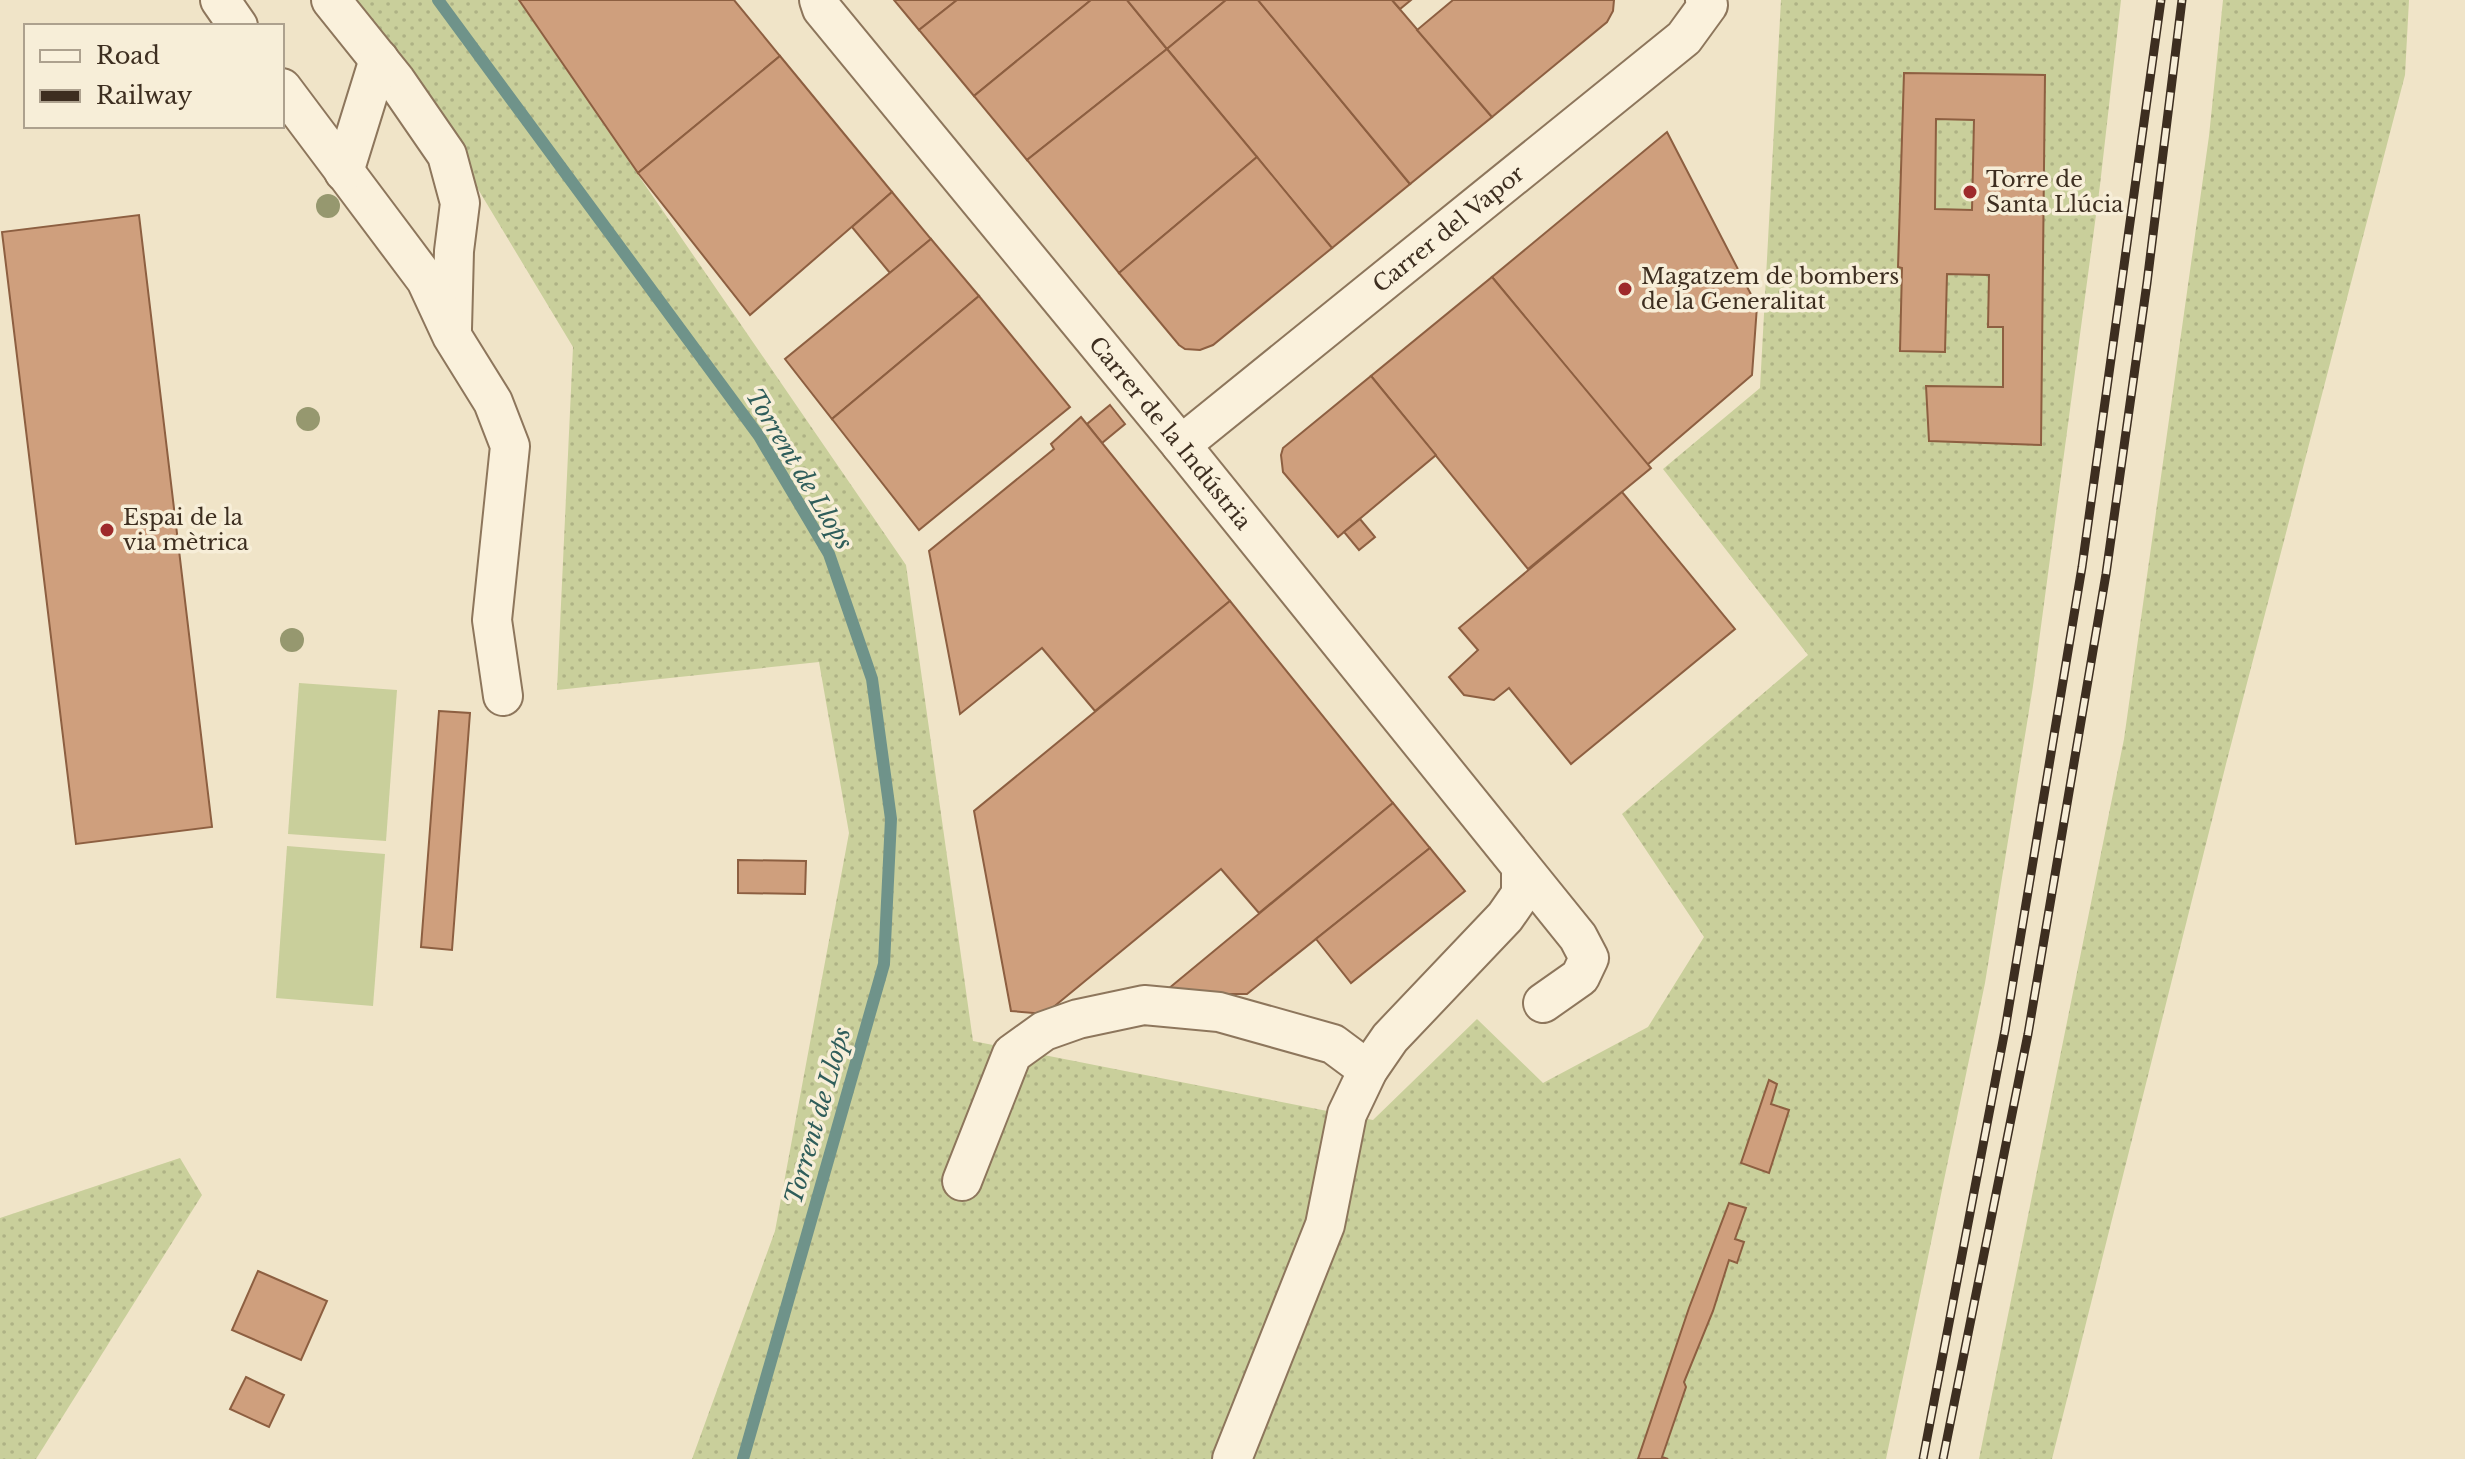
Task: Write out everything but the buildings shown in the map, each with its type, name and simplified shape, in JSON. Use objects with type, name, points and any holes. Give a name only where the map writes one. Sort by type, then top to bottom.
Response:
[{"type":"street","points":[[220,0],[237,24]]},
{"type":"street","points":[[331,0],[379,59],[447,155],[460,203],[454,251],[452,336]]},
{"type":"street","name":"Carrer de la Indústria","points":[[819,0],[822,9],[1181,445],[1578,937],[1589,958],[1580,977],[1543,1003]]},
{"type":"street","name":"Carrer del Vapor","points":[[1181,445],[1684,38],[1706,2]]},
{"type":"street","points":[[344,172],[379,59]]},
{"type":"street","points":[[284,91],[426,280],[452,336],[493,402],[510,446],[492,620],[503,696]]},
{"type":"street","points":[[1232,1459],[1325,1225],[1347,1114],[1368,1070],[1390,1038],[1505,917],[1521,894],[1521,867]]},
{"type":"street","points":[[962,1181],[1012,1054],[1044,1031],[1078,1019],[1144,1005],[1219,1012],[1333,1044],[1368,1070]]},
{"type":"green space","points":[[350,0],[518,0],[906,565],[973,1041],[1373,1120],[1477,1019],[1543,1083],[1648,1027],[1704,937],[1622,814],[1808,655],[1663,469],[1760,388],[1781,0],[2121,0],[2100,185],[2033,686],[1985,983],[1886,1459],[692,1459],[775,1231],[849,833],[819,662],[557,690],[573,347],[440,126]]},
{"type":"green space","points":[[2223,0],[2409,0],[2405,75],[2227,760],[2052,1459],[1979,1459],[2124,739],[2209,136]]},
{"type":"green space","points":[[299,683],[397,690],[386,841],[288,834]]},
{"type":"green space","points":[[287,846],[385,854],[373,1006],[276,998]]},
{"type":"green space","points":[[180,1158],[202,1195],[36,1459],[0,1459],[0,1218]]},
{"type":"waterway","name":"Torrent de Llops","points":[[438,0],[759,436],[829,554],[872,679],[891,819],[884,964],[743,1459]]},
{"type":"railway","points":[[1923,1459],[2005,1030],[2082,567],[2161,0]]},
{"type":"railway","points":[[1943,1459],[2028,1034],[2106,574],[2147,283],[2182,0]]},
{"type":"place","name":"Torre de Santa Llúcia","points":[[1970,192]]},
{"type":"place","name":"Magatzem de bombers de la Generalitat","points":[[1625,289]]},
{"type":"place","name":"Espai de la via mètrica","points":[[107,530]]}]
